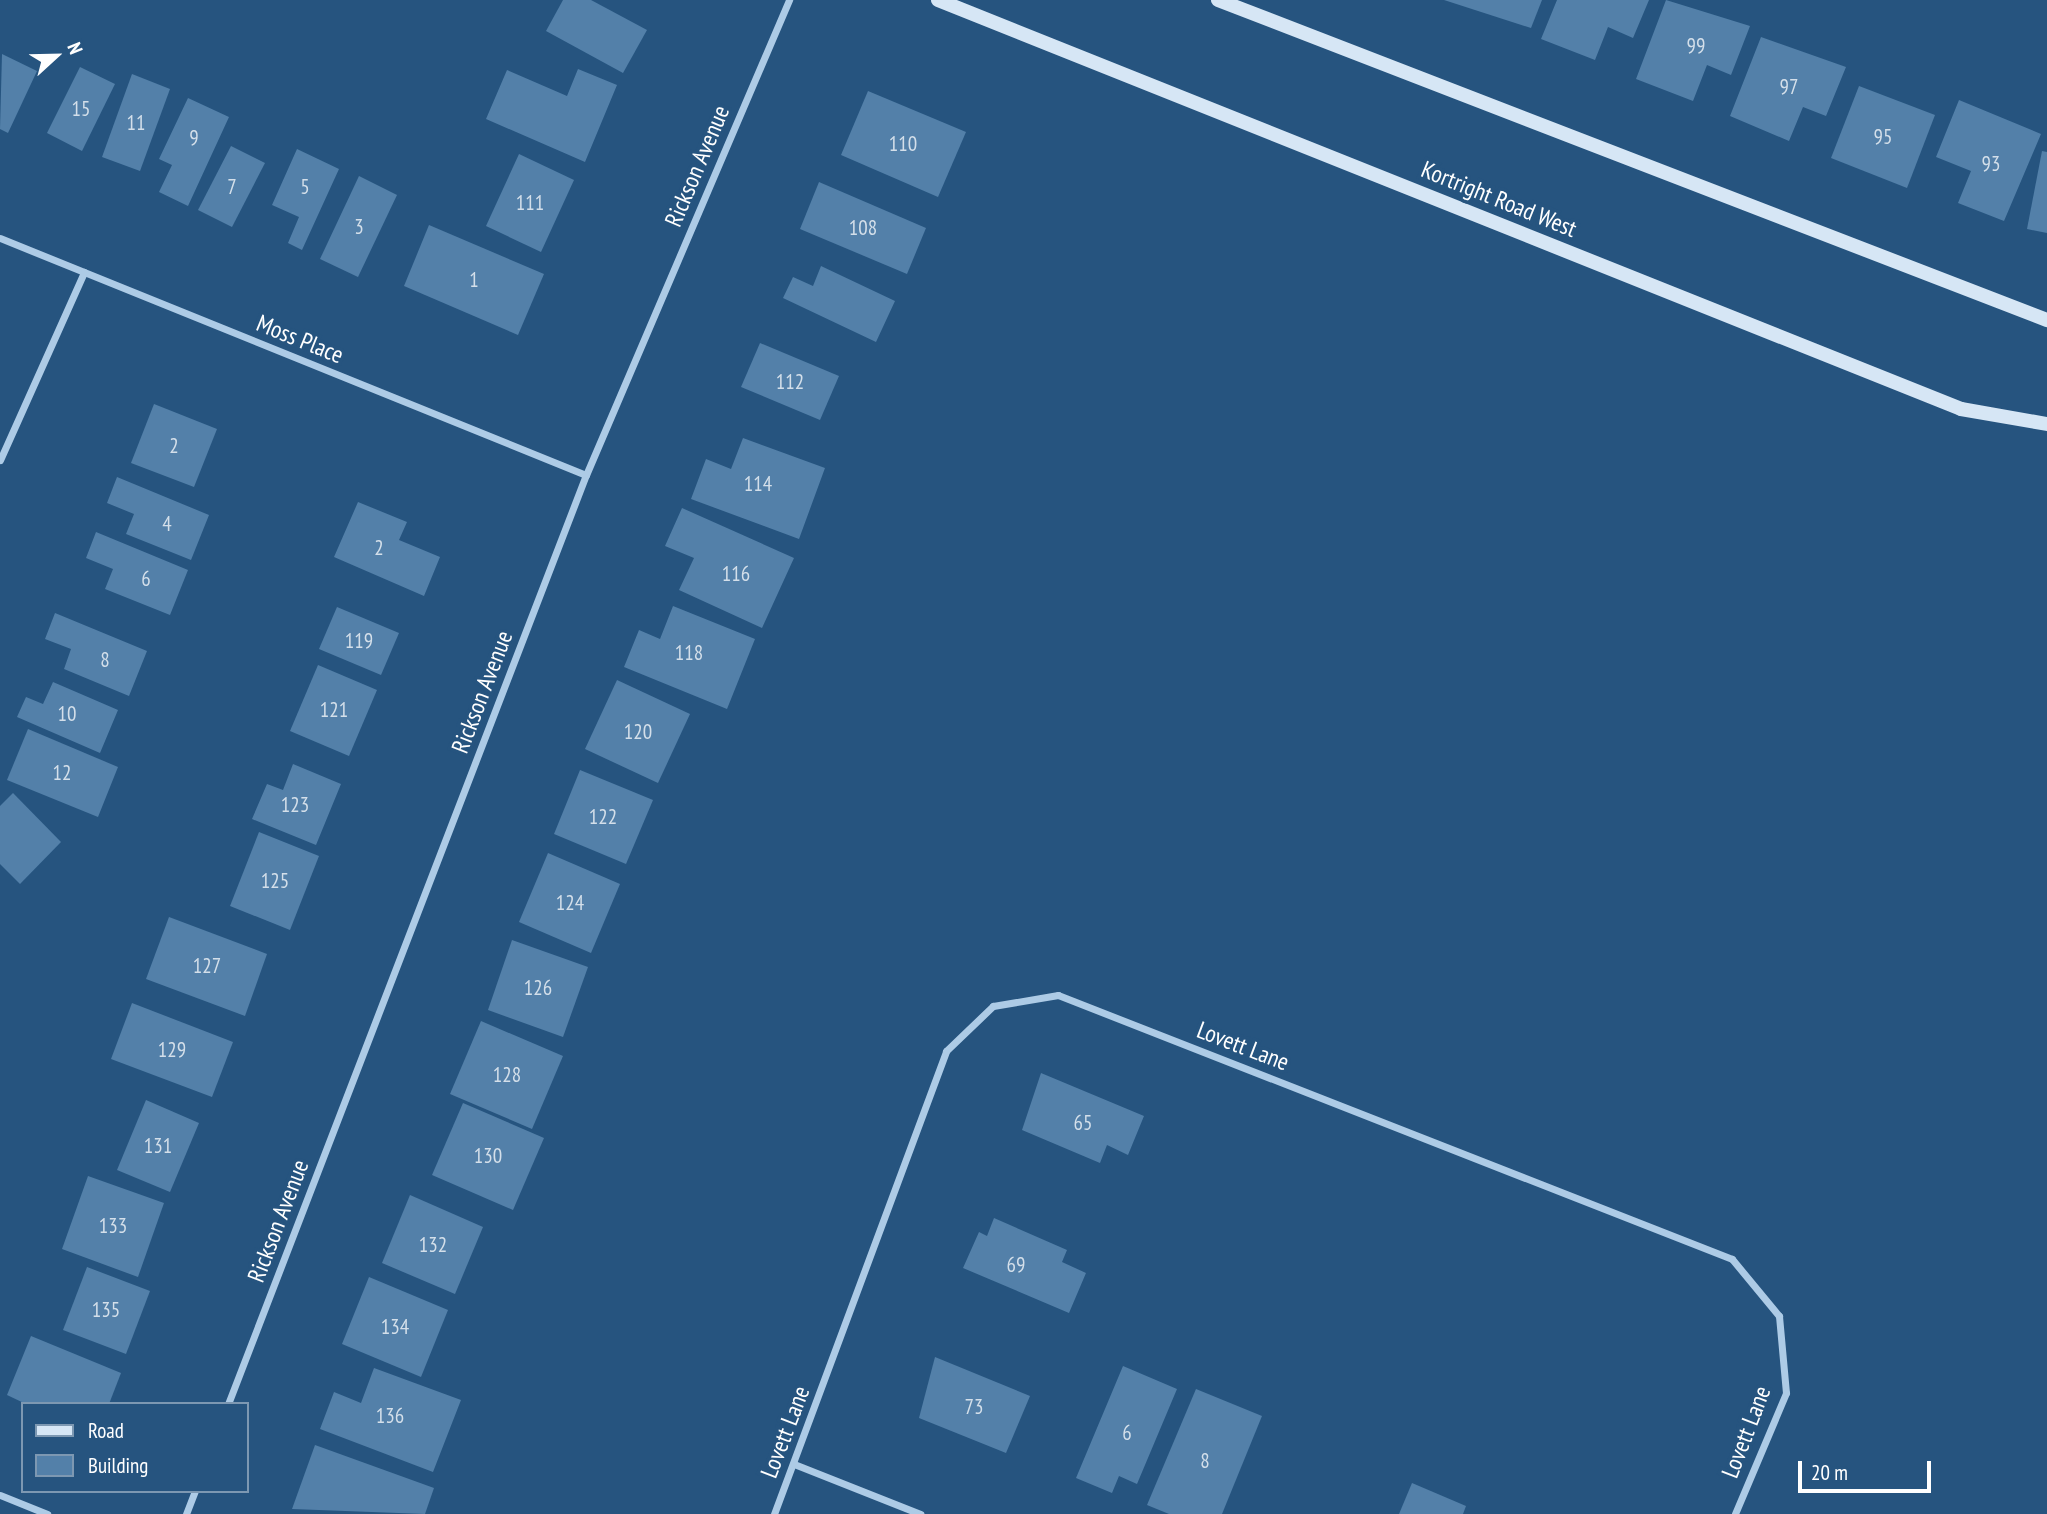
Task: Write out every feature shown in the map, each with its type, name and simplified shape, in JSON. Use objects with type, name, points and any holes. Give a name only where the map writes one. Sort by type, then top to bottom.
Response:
[{"type":"street","name":"Rickson Avenue","points":[[230,1402],[586,475],[789,0]]},
{"type":"street","name":"Kortright Road West","points":[[938,0],[1961,409],[2047,424]]},
{"type":"street","points":[[1217,0],[2047,320]]},
{"type":"street","name":"Moss Place","points":[[0,238],[586,475]]},
{"type":"street","points":[[0,460],[84,272]]},
{"type":"street","name":"Lovett Lane","points":[[774,1514],[946,1051],[993,1006],[1058,995],[1731,1259],[1779,1316],[1786,1393],[1735,1514]]},
{"type":"street","points":[[794,1464],[920,1514]]},
{"type":"street","points":[[186,1514],[194,1493]]},
{"type":"street","points":[[0,1495],[47,1514]]},
{"type":"building","points":[[563,0],[591,0],[647,30],[623,73],[546,31]]},
{"type":"building","points":[[1444,0],[1542,0],[1531,28]]},
{"type":"building","points":[[1557,0],[1649,0],[1633,38],[1608,27],[1595,60],[1541,39]]},
{"type":"building","points":[[1666,0],[1750,26],[1731,75],[1707,65],[1693,101],[1636,79]]},
{"type":"building","points":[[1761,37],[1846,67],[1826,116],[1803,107],[1789,141],[1730,116]]},
{"type":"building","points":[[2,54],[37,71],[8,133],[0,129]]},
{"type":"building","points":[[80,67],[115,84],[82,151],[47,133]]},
{"type":"building","points":[[578,69],[617,85],[585,162],[486,119],[507,70],[567,96]]},
{"type":"building","points":[[132,74],[170,89],[140,171],[102,157]]},
{"type":"building","points":[[1859,86],[1935,115],[1907,188],[1831,158]]},
{"type":"building","points":[[868,91],[966,132],[938,197],[841,155]]},
{"type":"building","points":[[188,98],[229,117],[188,206],[159,192],[172,165],[159,159]]},
{"type":"building","points":[[1959,100],[2041,134],[2004,221],[1958,203],[1971,171],[1936,157]]},
{"type":"building","points":[[231,146],[265,163],[232,227],[198,210]]},
{"type":"building","points":[[297,149],[339,169],[302,250],[288,243],[299,217],[272,205]]},
{"type":"building","points":[[2042,151],[2047,152],[2047,233],[2027,229]]},
{"type":"building","points":[[519,154],[574,180],[541,252],[486,226]]},
{"type":"building","points":[[359,176],[397,195],[358,277],[320,259]]},
{"type":"building","points":[[819,182],[926,228],[907,274],[800,229]]},
{"type":"building","points":[[429,225],[544,274],[518,335],[404,286]]},
{"type":"building","points":[[821,266],[895,301],[876,342],[783,298],[793,277],[813,286]]},
{"type":"building","points":[[760,343],[839,376],[820,420],[741,387]]},
{"type":"building","points":[[154,404],[217,429],[194,487],[131,463]]},
{"type":"building","points":[[743,438],[825,468],[799,539],[691,499],[706,459],[731,469]]},
{"type":"building","points":[[117,477],[209,515],[191,560],[126,534],[134,514],[107,503]]},
{"type":"building","points":[[358,502],[407,522],[399,540],[440,557],[424,596],[334,557]]},
{"type":"building","points":[[682,508],[794,558],[762,628],[679,590],[694,558],[665,546]]},
{"type":"building","points":[[96,532],[188,570],[170,615],[105,589],[113,569],[86,558]]},
{"type":"building","points":[[673,606],[755,639],[727,709],[624,667],[639,630],[660,639]]},
{"type":"building","points":[[337,607],[399,633],[381,675],[319,649]]},
{"type":"building","points":[[55,613],[147,651],[129,696],[64,669],[71,649],[45,639]]},
{"type":"building","points":[[318,665],[377,690],[349,756],[290,731]]},
{"type":"building","points":[[617,680],[690,714],[658,783],[585,749]]},
{"type":"building","points":[[53,682],[118,710],[100,753],[17,717],[26,697],[43,704]]},
{"type":"building","points":[[28,729],[118,767],[98,817],[7,780]]},
{"type":"building","points":[[293,764],[341,784],[316,845],[252,819],[267,784],[283,790]]},
{"type":"building","points":[[580,770],[653,800],[626,864],[554,834]]},
{"type":"building","points":[[13,793],[61,842],[20,884],[0,864],[0,806]]},
{"type":"building","points":[[259,832],[319,856],[290,930],[230,906]]},
{"type":"building","points":[[548,853],[620,884],[591,953],[519,922]]},
{"type":"building","points":[[169,917],[267,954],[245,1016],[146,979]]},
{"type":"building","points":[[512,940],[588,967],[563,1037],[488,1010]]},
{"type":"building","points":[[132,1003],[233,1042],[212,1097],[111,1059]]},
{"type":"building","points":[[481,1021],[563,1056],[532,1129],[450,1094]]},
{"type":"building","points":[[1041,1073],[1144,1116],[1128,1155],[1107,1145],[1100,1163],[1022,1130]]},
{"type":"building","points":[[146,1100],[199,1123],[170,1192],[117,1170]]},
{"type":"building","points":[[463,1103],[544,1138],[513,1210],[432,1175]]},
{"type":"building","points":[[88,1176],[164,1203],[138,1277],[62,1249]]},
{"type":"building","points":[[410,1195],[483,1227],[455,1294],[382,1263]]},
{"type":"building","points":[[994,1218],[1067,1250],[1062,1262],[1086,1273],[1069,1313],[963,1268],[979,1232],[987,1236]]},
{"type":"building","points":[[87,1267],[150,1291],[126,1354],[63,1330]]},
{"type":"building","points":[[369,1277],[448,1310],[421,1377],[342,1344]]},
{"type":"building","points":[[31,1336],[121,1373],[110,1402],[22,1402],[7,1395]]},
{"type":"building","points":[[935,1357],[1030,1396],[1006,1453],[919,1418]]},
{"type":"building","points":[[1123,1366],[1177,1389],[1137,1484],[1119,1476],[1112,1493],[1076,1478]]},
{"type":"building","points":[[374,1368],[461,1400],[433,1472],[320,1429],[334,1392],[361,1403]]},
{"type":"building","points":[[1196,1389],[1262,1416],[1222,1514],[1169,1514],[1147,1505]]},
{"type":"building","points":[[315,1445],[434,1488],[425,1514],[292,1509]]},
{"type":"building","points":[[1412,1483],[1466,1506],[1463,1514],[1399,1514]]}]
